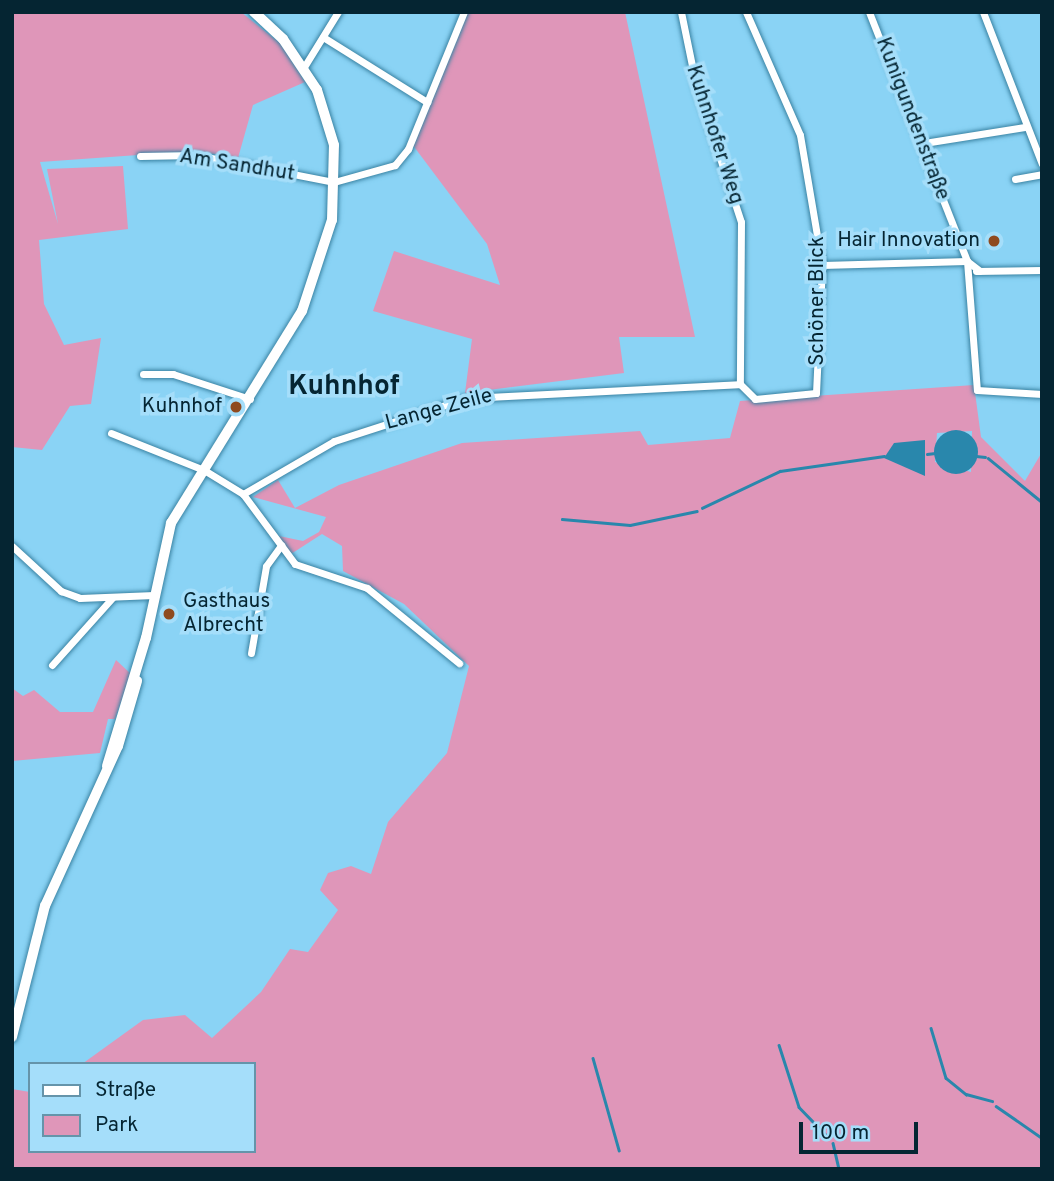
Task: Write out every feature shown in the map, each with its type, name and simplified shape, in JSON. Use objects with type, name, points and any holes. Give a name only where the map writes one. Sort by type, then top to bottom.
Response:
[{"type":"street","points":[[12,1037],[49,893],[107,766],[133,700],[171,523],[250,399],[315,282],[334,182],[327,118],[304,67],[254,12]]},
{"type":"street","points":[[304,67],[338,12]]},
{"type":"street","points":[[334,182],[395,164],[427,102],[464,12]]},
{"type":"street","name":"Kuhnhofer Weg","points":[[681,12],[696,85],[741,222],[740,384]]},
{"type":"street","name":"Schöner Blick","points":[[740,384],[755,399],[817,393],[822,265],[800,135],[747,12]]},
{"type":"street","name":"Kunigundenstraße","points":[[869,12],[967,261],[977,390],[1042,394]]},
{"type":"street","points":[[984,12],[1025,127],[1042,164]]},
{"type":"street","points":[[323,37],[427,102]]},
{"type":"street","points":[[924,143],[1025,127]]},
{"type":"street","name":"Am Sandhut","points":[[140,156],[196,155],[334,182]]},
{"type":"street","points":[[1015,179],[1042,174]]},
{"type":"street","points":[[822,265],[967,261],[980,271]]},
{"type":"street","points":[[968,272],[1042,270]]},
{"type":"street","points":[[143,374],[173,374],[250,399]]},
{"type":"street","name":"Lange Zeile","points":[[243,494],[334,441],[467,398],[740,384]]},
{"type":"street","points":[[111,433],[204,470],[243,494],[295,564],[377,595],[460,663]]},
{"type":"street","points":[[251,653],[266,566],[281,545]]},
{"type":"street","points":[[12,546],[61,591],[113,597],[154,595]]},
{"type":"street","points":[[52,665],[113,597]]},
{"type":"street","points":[[107,766],[120,715],[141,656]]},
{"type":"green space","points":[[12,12],[241,12],[281,44],[305,82],[253,105],[238,158],[194,151],[40,162],[58,224],[47,169],[123,166],[128,229],[39,240],[44,304],[64,345],[101,338],[91,404],[70,406],[42,450],[12,447]]},
{"type":"green space","points":[[468,12],[625,12],[695,337],[619,337],[624,373],[465,393],[472,339],[373,311],[394,251],[500,285],[487,244],[412,144]]},
{"type":"green space","points":[[974,385],[981,437],[1025,481],[1042,452],[1042,1169],[12,1169],[12,1089],[28,1092],[28,1153],[256,1153],[256,1062],[85,1062],[143,1020],[185,1015],[212,1038],[261,992],[290,949],[308,952],[338,910],[320,890],[328,873],[351,866],[371,874],[388,822],[447,753],[469,666],[404,604],[343,571],[342,546],[322,534],[291,554],[279,536],[303,541],[319,532],[326,517],[253,497],[278,480],[295,508],[339,485],[462,443],[640,431],[648,445],[730,438],[740,401]],"holes":[[[972,431],[971,472],[935,462],[937,433]]]},
{"type":"green space","points":[[116,660],[131,674],[115,719],[108,719],[100,753],[12,761],[12,688],[23,696],[34,690],[60,712],[93,712]]},
{"type":"water","points":[[956,430],[965,431],[972,436],[977,443],[977,461],[972,468],[965,473],[956,474],[947,473],[940,468],[935,461],[934,452],[935,443],[940,436],[947,431]]},
{"type":"water","points":[[925,440],[925,476],[884,458],[894,443]]},
{"type":"waterway","points":[[927,454],[935,453]]},
{"type":"waterway","points":[[702,508],[780,471],[884,456]]},
{"type":"waterway","points":[[976,456],[985,457]]},
{"type":"waterway","points":[[988,458],[1042,502]]},
{"type":"waterway","points":[[562,519],[630,525],[697,511]]},
{"type":"waterway","points":[[931,1028],[946,1078],[966,1094],[992,1101]]},
{"type":"waterway","points":[[779,1045],[799,1107],[826,1135]]},
{"type":"waterway","points":[[593,1058],[619,1150]]},
{"type":"waterway","points":[[996,1106],[1042,1138]]},
{"type":"waterway","points":[[833,1143],[839,1169]]},
{"type":"place","name":"Hair Innovation","points":[[994,241]]},
{"type":"place","name":"Kuhnhof","points":[[236,407]]},
{"type":"place","name":"Gasthaus Albrecht","points":[[169,614]]},
{"type":"district","name":"Kuhnhof","points":[[344,387]]}]
